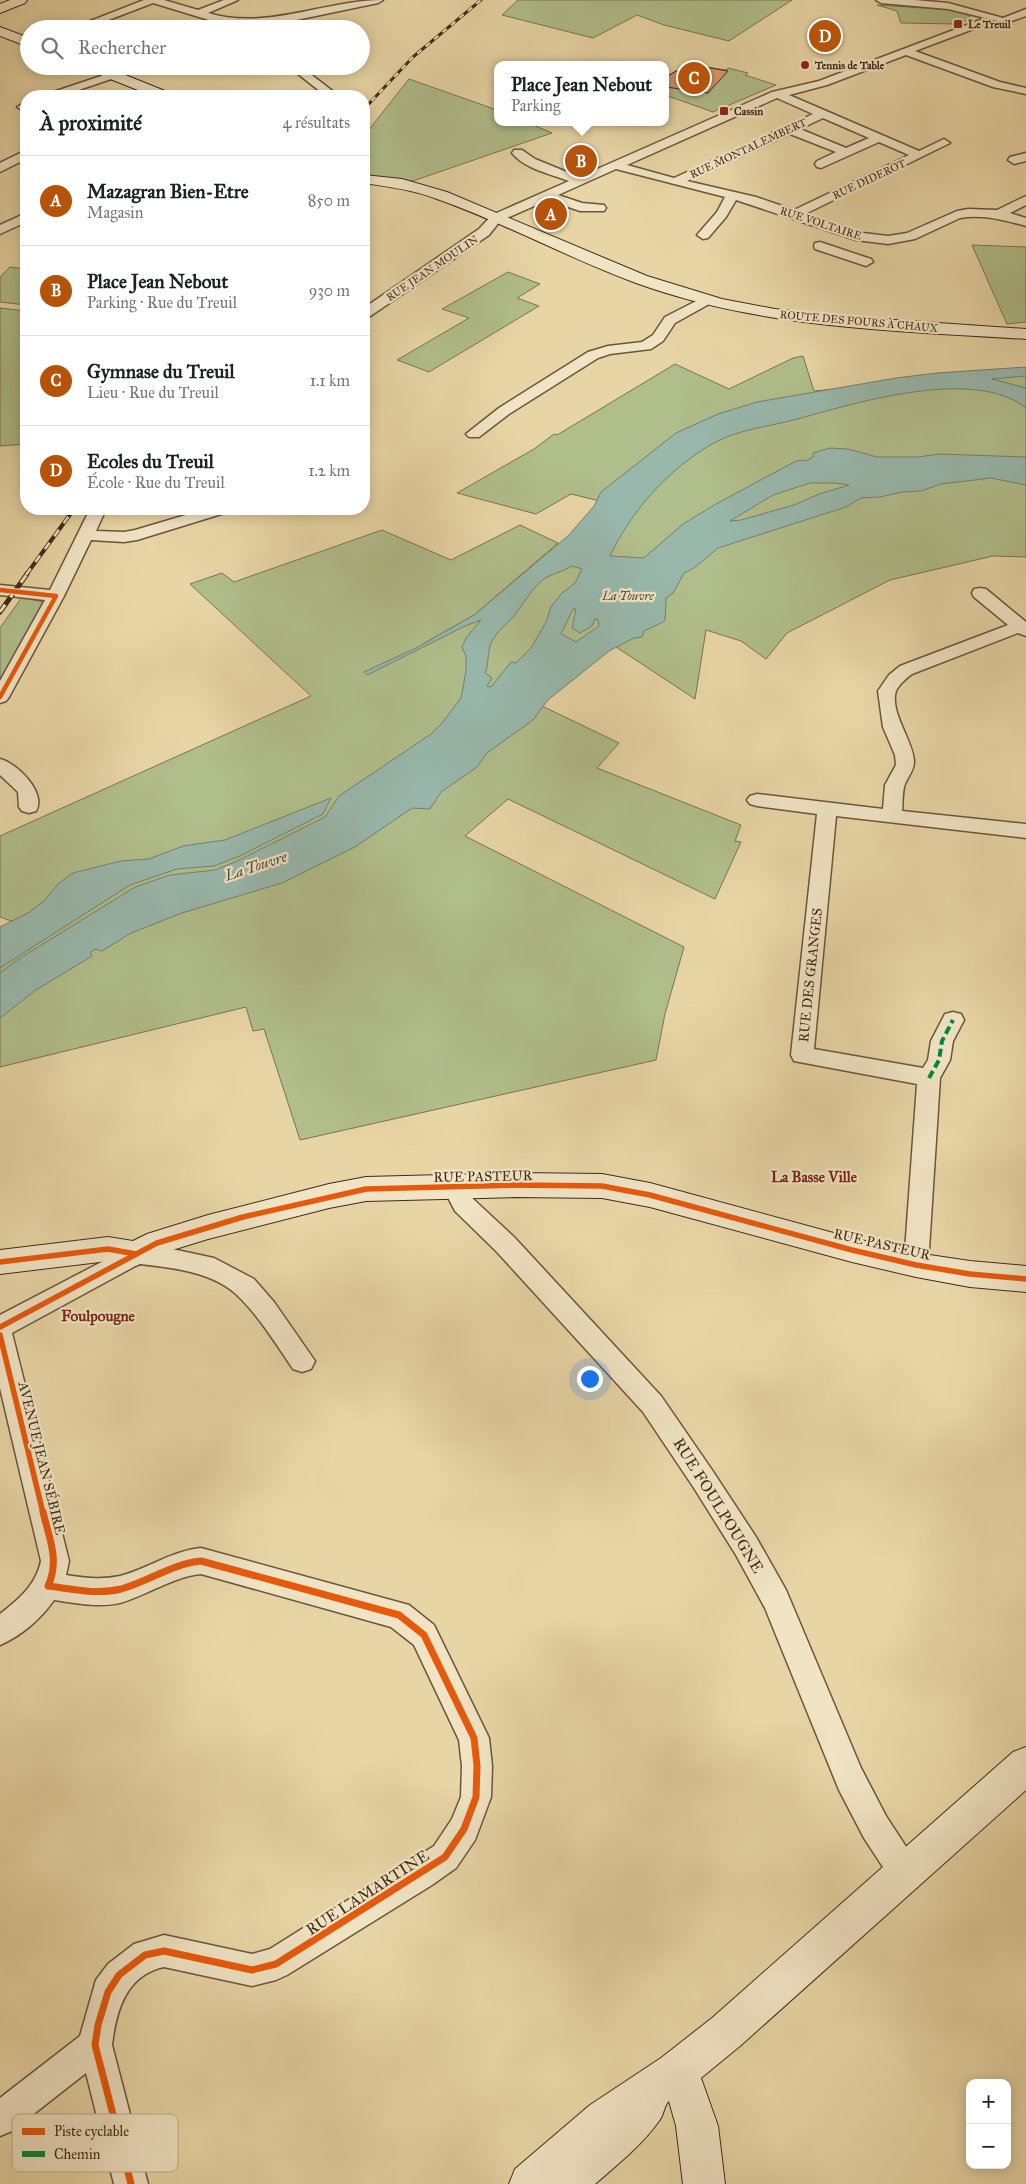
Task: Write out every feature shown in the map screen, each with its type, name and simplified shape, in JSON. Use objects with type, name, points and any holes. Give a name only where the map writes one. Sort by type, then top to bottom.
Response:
[{"type":"street","points":[[0,9],[21,0]]},
{"type":"street","points":[[99,20],[153,0],[219,20]]},
{"type":"street","points":[[198,14],[233,0]]},
{"type":"street","points":[[267,20],[287,19],[378,0]]},
{"type":"street","points":[[881,0],[964,9],[1008,22]]},
{"type":"street","points":[[964,9],[978,15],[981,21],[991,28]]},
{"type":"street","points":[[968,28],[991,28],[1008,22],[1026,12]]},
{"type":"street","points":[[981,21],[1008,22]]},
{"type":"street","name":"RUE JEAN MOULIN","points":[[370,310],[484,232],[496,218],[524,204],[776,94],[823,83],[908,52],[981,21]]},
{"type":"street","points":[[0,31],[20,39]]},
{"type":"street","points":[[908,52],[982,80],[1026,91]]},
{"type":"street","points":[[69,90],[113,75],[150,90]]},
{"type":"street","points":[[305,75],[326,90]]},
{"type":"street","points":[[968,85],[982,80]]},
{"type":"street","points":[[776,94],[919,155]]},
{"type":"street","name":"RUE MONTALEMBERT","points":[[674,182],[821,114]]},
{"type":"street","points":[[789,129],[846,152]]},
{"type":"street","points":[[821,164],[879,138]]},
{"type":"street","name":"RUE DIDEROT","points":[[795,214],[944,144]]},
{"type":"street","points":[[518,153],[531,162],[579,181]]},
{"type":"street","points":[[0,168],[20,157]]},
{"type":"street","points":[[1014,160],[1026,157]]},
{"type":"street","name":"RUE VOLTAIRE","points":[[615,165],[674,182],[732,195],[861,237],[879,240],[910,236],[957,215],[979,212],[999,214],[1026,222]]},
{"type":"street","name":"ROUTE DES FOURS À CHAUX","points":[[370,181],[426,190],[641,279],[706,300],[797,318],[1026,334]]},
{"type":"street","points":[[548,194],[580,207],[600,208]]},
{"type":"street","points":[[703,235],[722,214],[732,195]]},
{"type":"street","points":[[999,214],[1026,200]]},
{"type":"street","points":[[524,204],[526,231]]},
{"type":"street","points":[[0,230],[20,219]]},
{"type":"street","points":[[836,252],[861,237]]},
{"type":"street","points":[[820,246],[866,262]]},
{"type":"street","points":[[474,434],[504,411],[593,355],[608,350],[636,348],[652,342],[670,320],[706,300]]},
{"type":"street","name":"ROUTE DES FOURS À CHAUX","points":[[988,331],[1026,326]]},
{"type":"street","points":[[0,697],[56,596],[95,515]]},
{"type":"street","points":[[85,535],[124,537],[137,535],[202,515]]},
{"type":"street","points":[[0,590],[56,596]]},
{"type":"street","points":[[980,593],[1023,628]]},
{"type":"street","points":[[892,817],[895,785],[905,765],[904,755],[892,728],[887,702],[887,691],[895,679],[906,670],[1023,628]]},
{"type":"street","points":[[0,764],[25,788],[29,795],[29,807]]},
{"type":"street","points":[[757,800],[1026,831]]},
{"type":"street","name":"RUE DES GRANGES","points":[[827,809],[802,1055],[929,1078]]},
{"type":"street","points":[[916,1265],[929,1078],[939,1060],[942,1041],[953,1020]]},
{"type":"street","name":"RUE PASTEUR","points":[[136,1254],[157,1243],[182,1249],[329,1196],[366,1189],[516,1185],[602,1186],[650,1195],[852,1250],[916,1265],[970,1274],[1026,1279]]},
{"type":"street","name":"RUE FOULPOUGNE","points":[[455,1188],[463,1204],[506,1244],[652,1404],[693,1462],[746,1546],[776,1600],[850,1779],[875,1827],[906,1873]]},
{"type":"street","points":[[0,1262],[108,1249],[136,1254]]},
{"type":"street","points":[[182,1249],[245,1286],[265,1309],[302,1361]]},
{"type":"street","points":[[0,1326],[136,1254]]},
{"type":"street","name":"AVENUE JEAN SÉBIRE","points":[[0,1335],[55,1561],[54,1573],[41,1597],[0,1631]]},
{"type":"street","name":"RUE LAMARTINE","points":[[48,1586],[97,1591],[120,1589],[185,1564],[200,1561],[399,1615],[424,1635],[474,1738],[477,1766],[476,1797],[464,1829],[445,1857],[421,1874],[276,1964],[252,1970],[164,1951],[145,1955],[119,1975],[108,1992],[98,2025],[95,2045]]},
{"type":"street","points":[[530,2184],[605,2120],[675,2072],[726,2032],[1026,1765]]},
{"type":"street","points":[[0,2120],[95,2045],[113,2114]]},
{"type":"street","points":[[563,2184],[617,2137],[675,2072]]},
{"type":"street","points":[[675,2072],[688,2093],[698,2124],[704,2184]]},
{"type":"green space","points":[[518,0],[792,0],[729,41],[664,25],[637,15],[593,38],[502,15]]},
{"type":"green space","points":[[877,5],[954,10],[965,13],[971,18],[957,24],[901,23],[897,11]]},
{"type":"green space","points":[[693,65],[726,70],[728,68],[748,73],[745,75],[776,85],[713,112],[669,96],[669,75],[676,71],[686,73]]},
{"type":"green space","points":[[409,79],[494,109],[494,126],[535,126],[552,133],[413,181],[370,177],[370,128]]},
{"type":"green space","points":[[972,245],[1026,247],[1026,322],[1007,324]]},
{"type":"green space","points":[[10,267],[20,268],[20,304],[0,302],[0,277]]},
{"type":"green space","points":[[508,272],[540,284],[517,298],[539,306],[429,372],[397,360],[469,318],[442,309]]},
{"type":"green space","points":[[0,308],[20,310],[20,444],[0,446]]},
{"type":"green space","points":[[803,356],[814,391],[1026,372],[1026,557],[993,556],[890,580],[787,633],[766,659],[741,641],[706,630],[695,699],[613,645],[540,705],[619,743],[597,768],[741,825],[735,841],[741,842],[715,899],[508,799],[465,836],[684,947],[665,1014],[656,1060],[300,1140],[264,1029],[253,1031],[246,1007],[0,1067],[0,935],[17,923],[0,917],[0,836],[311,696],[190,584],[222,573],[234,582],[382,530],[451,560],[520,525],[558,543],[474,615],[423,644],[486,615],[608,503],[571,494],[536,514],[457,493],[675,364],[729,389],[793,358]]},
{"type":"green space","points":[[22,597],[43,602],[0,685],[0,628]]},
{"type":"water","name":"La Touvre","points":[[1026,367],[1026,376],[992,379],[1026,388],[1026,408],[1004,396],[977,390],[948,389],[916,392],[853,404],[729,436],[692,457],[663,481],[628,524],[610,556],[644,558],[683,524],[716,504],[796,461],[806,461],[813,457],[813,453],[830,448],[848,449],[877,457],[918,457],[939,454],[1026,457],[1026,485],[991,478],[941,484],[921,491],[861,498],[846,507],[718,548],[694,568],[684,573],[673,593],[666,598],[665,620],[663,622],[644,631],[642,637],[634,638],[609,651],[548,700],[533,720],[487,753],[477,767],[441,792],[430,809],[412,808],[355,847],[282,883],[182,913],[131,933],[102,951],[95,949],[90,953],[92,956],[36,990],[0,1018],[0,973],[17,960],[135,887],[170,875],[215,870],[325,817],[339,796],[431,734],[461,698],[466,671],[466,656],[462,647],[466,638],[481,620],[465,626],[367,675],[364,672],[416,648],[474,615],[569,535],[594,506],[601,492],[676,433],[718,414],[757,402],[896,378],[937,373]],"holes":[[[810,483],[849,485],[819,494],[794,505],[741,520],[730,521],[773,495]],[[572,566],[582,569],[575,583],[561,594],[551,607],[546,622],[531,648],[516,663],[511,662],[491,687],[487,686],[492,678],[485,673],[491,643],[533,590],[547,577]],[[573,609],[576,609],[572,628],[580,633],[592,626],[595,619],[598,620],[599,626],[576,642],[561,634]]]},
{"type":"water","name":"La Touvre","points":[[331,798],[323,814],[240,856],[214,866],[177,869],[130,885],[0,968],[0,927],[28,913],[44,901],[58,884],[73,873],[121,861],[149,859],[183,846],[225,840]]},
{"type":"building","points":[[693,65],[728,71],[708,93],[669,87],[669,75],[676,71],[686,73]]},
{"type":"railway","points":[[370,103],[413,57],[481,0]]},
{"type":"railway","points":[[26,575],[70,515]]},
{"type":"railway","points":[[0,612],[27,574]]},
{"type":"marked path","points":[[929,1078],[939,1060],[942,1041],[953,1020]]},
{"type":"cycle path","points":[[0,590],[56,596],[0,697]]},
{"type":"cycle path","points":[[0,1327],[157,1243],[243,1217],[366,1189],[516,1185],[602,1186],[650,1195],[852,1250],[916,1265],[970,1274],[1026,1279]]},
{"type":"cycle path","points":[[0,1262],[108,1249],[136,1254]]},
{"type":"cycle path","points":[[0,1335],[55,1561],[54,1573],[48,1586],[84,1591],[112,1591],[131,1586],[180,1565],[201,1561],[399,1615],[424,1635],[474,1738],[477,1766],[476,1797],[464,1829],[445,1857],[421,1874],[276,1964],[252,1970],[164,1951],[145,1955],[119,1975],[108,1992],[98,2025],[95,2045],[113,2114]]},
{"type":"cycle path","points":[[128,2172],[131,2184]]},
{"type":"place","name":"Le Treuil","points":[[958,24]]},
{"type":"place","name":"Ecoles du Treuil","points":[[825,36]]},
{"type":"place","name":"Tennis de Table","points":[[805,65]]},
{"type":"place","name":"Gymnase du Treuil","points":[[694,78]]},
{"type":"place","name":"Cassin","points":[[724,111]]},
{"type":"place","name":"Place Jean Nebout","points":[[581,161]]},
{"type":"place","name":"Mazagran Bien-Etre","points":[[551,214]]},
{"type":"district","name":"La Basse Ville","points":[[814,1177]]},
{"type":"district","name":"Foulpougne","points":[[98,1316]]}]
